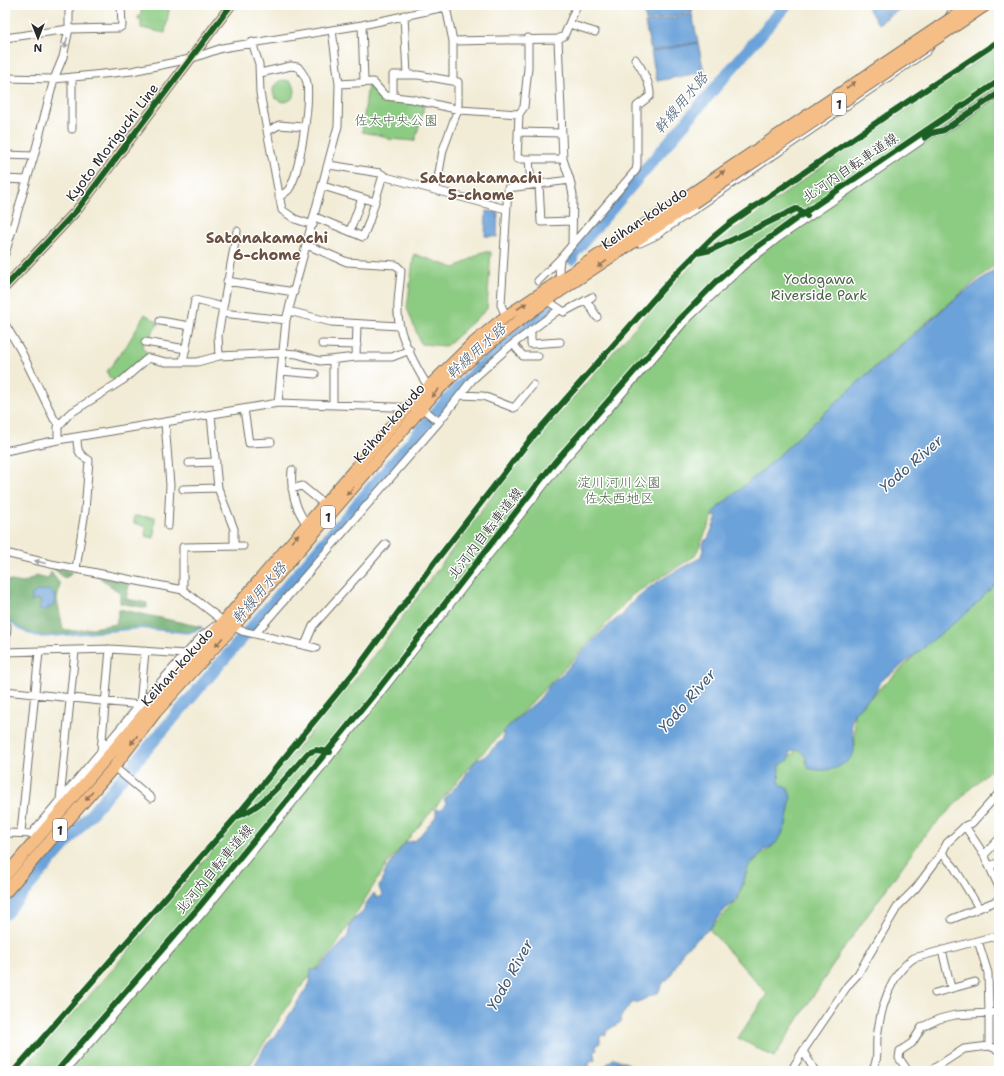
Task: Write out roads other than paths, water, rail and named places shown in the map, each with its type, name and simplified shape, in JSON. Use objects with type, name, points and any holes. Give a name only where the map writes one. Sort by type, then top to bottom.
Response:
[{"type":"highway","name":"1","points":[[929,33],[963,5]]},
{"type":"highway","name":"Keihan-kokudo","points":[[5,893],[117,770],[156,712],[237,629],[426,411],[456,371],[480,351],[548,301],[624,249],[690,200],[971,5]]},
{"type":"highway","name":"Keihan-kokudo","points":[[5,876],[36,834],[223,621],[408,406],[471,345],[506,316],[690,200],[986,5]]},
{"type":"main road","name":"Kyoto Moriguchi Line","points":[[5,287],[77,210],[231,5]]},
{"type":"street","points":[[5,254],[34,156],[54,78],[62,57],[69,29],[69,5]]},
{"type":"street","points":[[5,38],[69,29],[119,28],[122,26],[121,5]]},
{"type":"street","points":[[5,78],[54,78],[132,71],[190,59],[222,48],[362,25],[454,5]]},
{"type":"street","points":[[453,41],[528,38],[558,39],[564,36],[577,5]]},
{"type":"street","points":[[624,249],[656,236],[927,52],[956,5]]},
{"type":"street","points":[[446,7],[453,41],[453,81]]},
{"type":"street","points":[[404,15],[407,75]]},
{"type":"street","points":[[569,24],[595,32]]},
{"type":"street","points":[[362,25],[364,81]]},
{"type":"street","points":[[278,403],[286,320],[314,221],[338,126],[339,84],[332,30]]},
{"type":"street","points":[[528,38],[528,68],[524,107],[519,114],[517,159],[563,159]]},
{"type":"street","points":[[558,39],[563,159],[570,180],[573,196],[572,242]]},
{"type":"street","points":[[252,42],[260,73],[260,93],[279,198],[284,213],[295,219],[314,221],[350,231],[363,237],[383,175]]},
{"type":"street","points":[[538,281],[560,258],[572,242],[636,170],[637,106],[650,96],[650,92],[640,65],[635,59]]},
{"type":"street","points":[[260,73],[291,66],[298,67],[307,83],[308,105],[296,171],[289,189],[279,198]]},
{"type":"street","points":[[393,97],[393,75],[418,75],[458,82],[458,109],[443,150],[436,189]]},
{"type":"street","points":[[72,77],[72,129]]},
{"type":"street","points":[[339,84],[354,84],[364,81],[373,82],[385,96],[412,98],[458,109],[519,114]]},
{"type":"street","name":"北河内自転車道線","points":[[65,1071],[203,912],[328,759],[558,467],[684,322],[738,270],[778,238],[932,133],[944,130],[999,93]]},
{"type":"street","points":[[268,131],[279,126],[303,127]]},
{"type":"street","points":[[518,132],[562,133]]},
{"type":"street","points":[[5,155],[34,156]]},
{"type":"street","points":[[529,159],[531,184]]},
{"type":"street","points":[[329,165],[359,169],[506,209]]},
{"type":"street","points":[[5,180],[26,180]]},
{"type":"street","points":[[506,316],[501,305],[508,188],[570,180]]},
{"type":"street","points":[[539,184],[541,222],[572,221]]},
{"type":"street","points":[[323,186],[375,202]]},
{"type":"street","points":[[350,231],[362,198]]},
{"type":"street","points":[[219,356],[218,335],[237,231]]},
{"type":"street","points":[[307,245],[347,262],[396,265],[401,270],[398,309],[400,326],[420,375],[428,386]]},
{"type":"street","points":[[560,258],[558,268],[560,281]]},
{"type":"street","points":[[228,281],[294,292]]},
{"type":"street","points":[[548,301],[564,312],[589,298],[597,317]]},
{"type":"street","points":[[183,362],[196,300],[222,310],[286,320]]},
{"type":"street","points":[[254,634],[437,420],[487,366],[513,344],[560,309]]},
{"type":"street","points":[[289,311],[331,322],[400,326]]},
{"type":"street","points":[[160,321],[190,326]]},
{"type":"street","points":[[5,324],[21,351],[54,419],[60,424]]},
{"type":"street","points":[[356,357],[357,324]]},
{"type":"street","points":[[531,330],[531,344],[560,342]]},
{"type":"street","points":[[145,342],[186,349]]},
{"type":"street","points":[[322,344],[357,345]]},
{"type":"street","points":[[513,344],[523,356],[538,356]]},
{"type":"street","points":[[58,440],[60,424],[69,414],[122,380],[148,358],[166,362],[197,362],[219,356],[283,353],[297,354],[320,361],[356,357],[392,357],[410,350]]},
{"type":"street","points":[[333,360],[333,404]]},
{"type":"street","points":[[281,371],[315,374]]},
{"type":"street","points":[[461,395],[483,396],[514,408],[533,385]]},
{"type":"street","points":[[5,451],[58,440],[278,403],[408,406],[426,411],[437,420]]},
{"type":"street","points":[[244,409],[249,443],[271,442]]},
{"type":"street","points":[[211,415],[218,488],[234,529],[234,546]]},
{"type":"street","points":[[165,422],[170,485],[168,526]]},
{"type":"street","points":[[76,569],[85,511],[89,460],[77,451],[77,437]]},
{"type":"street","points":[[189,463],[216,462]]},
{"type":"street","points":[[292,470],[292,489],[300,515],[307,524]]},
{"type":"street","points":[[292,489],[302,486],[324,504]]},
{"type":"street","points":[[183,490],[218,488]]},
{"type":"street","points":[[305,645],[313,626],[386,544]]},
{"type":"street","points":[[183,590],[183,547],[243,546]]},
{"type":"street","points":[[5,553],[76,569],[183,590],[223,621],[237,629],[316,648]]},
{"type":"street","points":[[5,833],[21,832],[36,834],[60,800],[140,705],[202,636],[223,621]]},
{"type":"street","points":[[5,624],[7,626],[5,652],[110,649],[186,654]]},
{"type":"street","points":[[101,751],[110,649]]},
{"type":"street","points":[[60,800],[75,651]]},
{"type":"street","points":[[140,705],[145,651]]},
{"type":"street","points":[[21,832],[39,652]]},
{"type":"street","points":[[5,691],[140,705]]},
{"type":"street","points":[[117,770],[152,798]]},
{"type":"street","points":[[791,1071],[802,1051],[848,985],[858,974],[898,906],[916,888],[942,853],[947,843],[965,826],[972,823],[999,793]]},
{"type":"street","points":[[965,826],[984,855],[999,887]]},
{"type":"street","points":[[984,855],[999,839]]},
{"type":"street","points":[[942,853],[954,867],[979,908]]},
{"type":"street","points":[[990,866],[999,862]]},
{"type":"street","points":[[952,919],[999,900]]},
{"type":"street","points":[[872,1071],[878,1060],[877,1038],[884,1006],[899,971],[914,958],[999,935]]},
{"type":"street","points":[[978,941],[988,973],[989,1046]]},
{"type":"street","points":[[942,950],[952,988]]},
{"type":"street","points":[[935,993],[975,982]]},
{"type":"street","points":[[908,1071],[899,1058],[900,1051],[912,1043],[922,1027],[939,1019],[955,1015],[999,1012]]},
{"type":"street","points":[[931,1071],[964,1049],[989,1046],[999,1050]]},
{"type":"street","points":[[802,1051],[815,1071]]},
{"type":"water","points":[[643,5],[691,5],[693,12],[646,21]]},
{"type":"water","points":[[866,5],[880,5],[888,17],[878,24]]},
{"type":"water","points":[[882,5],[896,5],[899,10],[889,16]]},
{"type":"water","points":[[692,14],[698,42],[651,51],[645,23]]},
{"type":"water","points":[[698,43],[704,72],[657,81],[651,52]]},
{"type":"water","points":[[486,211],[498,212],[497,237],[485,236]]},
{"type":"water","name":"Yodo River","points":[[999,266],[999,581],[969,611],[891,674],[882,679],[880,685],[855,713],[852,720],[854,747],[853,754],[848,761],[838,767],[827,770],[815,770],[808,768],[805,756],[798,749],[790,752],[789,760],[780,765],[779,783],[788,788],[791,798],[786,825],[781,836],[775,844],[765,850],[749,865],[734,903],[724,910],[709,929],[683,951],[670,977],[663,983],[658,993],[632,1003],[622,1015],[621,1022],[606,1031],[606,1035],[600,1036],[600,1043],[596,1045],[597,1050],[594,1053],[595,1060],[589,1063],[589,1067],[592,1071],[251,1071],[266,1045],[279,1031],[310,983],[311,970],[318,969],[344,941],[348,936],[350,925],[354,919],[363,912],[365,905],[374,893],[377,898],[382,895],[379,887],[387,868],[405,843],[416,840],[436,816],[436,809],[440,810],[446,804],[444,799],[463,779],[476,760],[484,757],[503,739],[503,732],[538,700],[550,685],[561,676],[609,625],[623,615],[637,598],[657,582],[700,558],[703,550],[702,546],[705,540],[708,539],[717,517],[713,516],[715,510],[764,469],[866,375],[959,296]]},
{"type":"water","points":[[50,590],[55,595],[54,605],[46,610],[39,610],[41,601],[37,599],[31,602],[32,594],[37,591]]},
{"type":"water","points":[[614,1058],[629,1064],[628,1071],[599,1071]]},
{"type":"waterway","name":"幹線用水路","points":[[572,259],[573,254],[786,5]]},
{"type":"waterway","name":"幹線用水路","points":[[5,914],[446,401],[484,364],[552,309]]},
{"type":"waterway","points":[[5,619],[27,633],[42,637],[142,628],[188,633],[202,628]]},
{"type":"district","name":"Satanakamachi 5-chome","points":[[481,186]]},
{"type":"district","name":"Satanakamachi 6-chome","points":[[267,246]]},
{"type":"park label","name":"佐太中央公園","points":[[396,120]]},
{"type":"park label","name":"Yodogawa Riverside Park","points":[[819,288]]},
{"type":"park label","name":"淀川河川公園 佐太西地区","points":[[619,490]]}]
